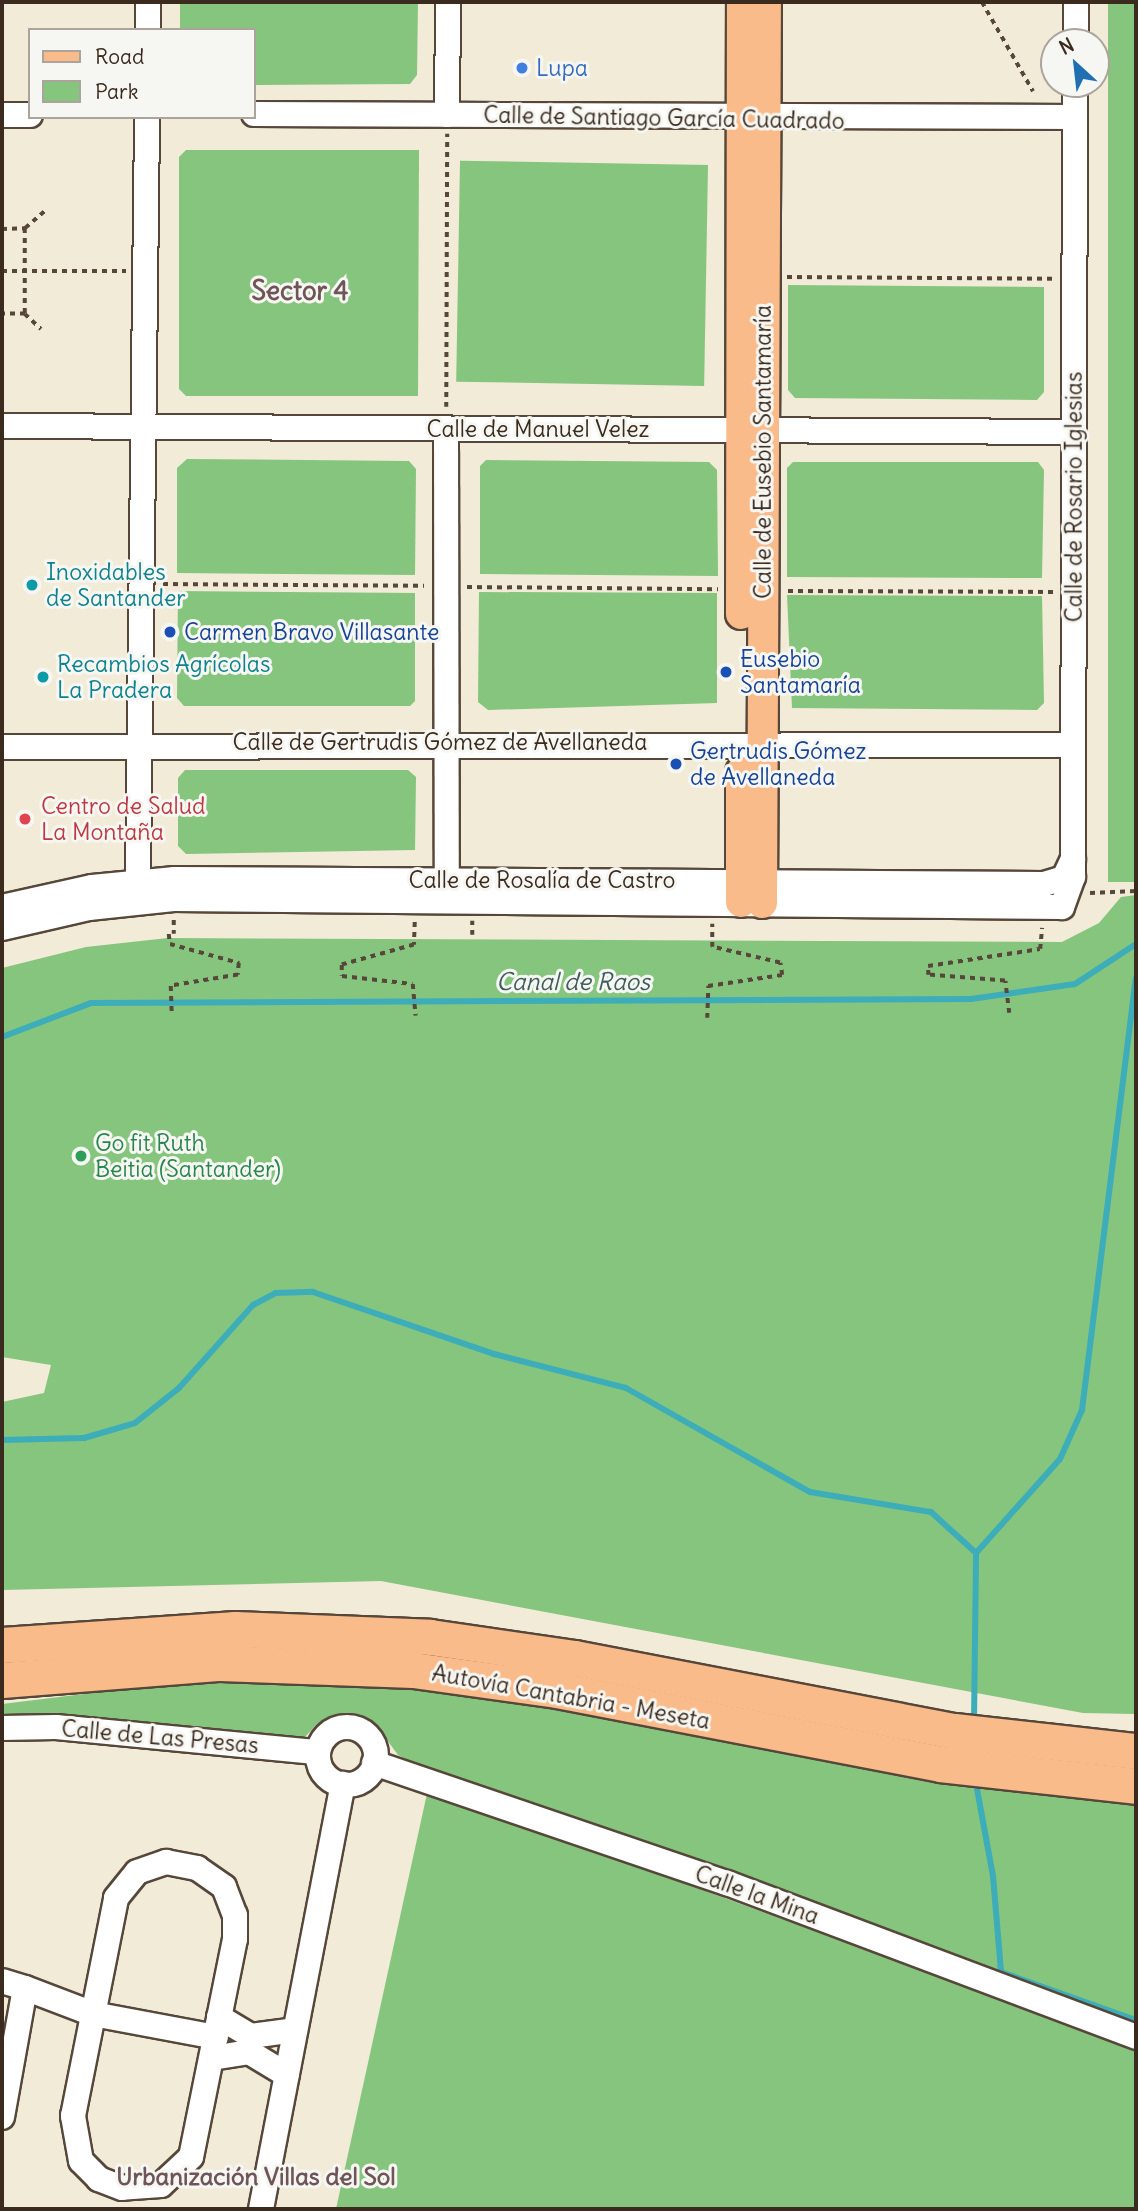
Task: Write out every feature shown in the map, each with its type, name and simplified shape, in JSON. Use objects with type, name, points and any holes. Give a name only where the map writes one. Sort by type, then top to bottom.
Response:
[{"type":"highway","name":"Autovía Cantabria - Meseta","points":[[2,1645],[235,1629],[430,1637],[966,1733],[1136,1751]]},
{"type":"highway","name":"Autovía Cantabria - Meseta","points":[[2,1680],[220,1663],[413,1670],[557,1690],[940,1765],[1136,1786]]},
{"type":"main road","name":"Calle de Eusebio Santamaría","points":[[742,2],[764,276],[752,429],[762,591],[751,743]]},
{"type":"main road","name":"Calle de Eusebio Santamaría","points":[[752,891],[753,120],[766,2]]},
{"type":"street","points":[[148,2],[148,28]]},
{"type":"street","points":[[447,115],[448,2]]},
{"type":"street","points":[[1076,2],[1076,28]]},
{"type":"street","name":"Calle de Rosario Iglesias","points":[[1066,901],[1073,859],[1075,98]]},
{"type":"street","name":"Calle de Santiago García Cuadrado","points":[[256,114],[753,120],[1075,117]]},
{"type":"street","points":[[2,115],[28,115]]},
{"type":"street","points":[[138,880],[144,742],[147,119]]},
{"type":"street","name":"Calle de Manuel Velez","points":[[2,426],[1074,432]]},
{"type":"street","points":[[446,430],[447,891]]},
{"type":"street","name":"Calle de Gertrudis Gómez de Avellaneda","points":[[2,747],[144,742],[1073,745]]},
{"type":"street","name":"Calle de Rosalía de Castro","points":[[2,929],[77,910],[174,899],[447,891],[752,891],[1044,884],[1063,878],[1073,859]]},
{"type":"street","name":"Calle de Rosalía de Castro","points":[[2,907],[138,880],[447,891]]},
{"type":"street","name":"Calle de Rosalía de Castro","points":[[752,891],[1066,901]]},
{"type":"street","name":"Calle de Las Presas","points":[[2,1728],[55,1727],[318,1752]]},
{"type":"street","points":[[349,1727],[371,1741],[374,1763],[363,1780],[343,1784],[323,1773],[318,1752],[331,1732],[349,1727]]},
{"type":"street","name":"Calle la Mina","points":[[374,1763],[727,1883],[1136,2037]]},
{"type":"street","points":[[261,2209],[343,1784]]},
{"type":"street","points":[[176,1862],[216,1880],[232,1904],[235,1938],[216,2037],[194,2148],[183,2169],[147,2189],[110,2185],[89,2172],[72,2138],[93,2014],[120,1890],[146,1866],[176,1862]]},
{"type":"street","points":[[2,1981],[93,2014],[216,2037],[295,2030]]},
{"type":"street","points":[[2,2117],[25,1989]]},
{"type":"street","points":[[216,2037],[249,2052],[287,2075]]},
{"type":"path","points":[[982,2],[1033,91]]},
{"type":"path","points":[[446,430],[447,115]]},
{"type":"path","points":[[2,229],[25,228],[47,209]]},
{"type":"path","points":[[25,228],[25,314]]},
{"type":"path","points":[[2,271],[146,271]]},
{"type":"path","points":[[764,276],[1075,279]]},
{"type":"path","points":[[2,314],[25,314],[41,329]]},
{"type":"path","points":[[762,591],[1073,592]]},
{"type":"path","points":[[1066,901],[1136,891]]},
{"type":"path","points":[[169,934],[170,944],[239,963],[238,975],[171,986],[172,1016]]},
{"type":"path","points":[[415,934],[414,945],[342,965],[342,976],[414,989],[416,1016]]},
{"type":"path","points":[[707,1018],[708,990],[782,975],[780,963],[712,947],[712,937]]},
{"type":"path","points":[[1009,1013],[1005,981],[928,975],[928,966],[1040,949],[1041,940]]},
{"type":"green space","points":[[180,2],[418,2],[417,75],[410,84],[256,85],[256,28],[180,28]]},
{"type":"green space","points":[[1108,2],[1136,2],[1136,882],[1108,882]]},
{"type":"green space","points":[[186,150],[419,150],[418,396],[186,396],[179,389],[179,157]]},
{"type":"green space","points":[[460,161],[708,165],[704,386],[456,382]]},
{"type":"green space","points":[[788,285],[1044,287],[1044,392],[1037,400],[795,398],[788,390]]},
{"type":"green space","points":[[187,459],[409,461],[416,469],[415,575],[177,573],[177,468]]},
{"type":"green space","points":[[486,460],[709,462],[717,470],[718,576],[480,574],[480,466]]},
{"type":"green space","points":[[793,462],[1038,462],[1044,470],[1042,578],[787,577],[787,468]]},
{"type":"green space","points":[[178,591],[415,593],[415,701],[410,706],[184,706],[177,698]]},
{"type":"green space","points":[[479,592],[717,593],[717,703],[488,710],[478,702]]},
{"type":"green space","points":[[787,595],[1042,596],[1044,703],[1037,710],[792,708]]},
{"type":"green space","points":[[185,770],[408,770],[416,777],[415,850],[186,854],[178,846],[178,778]]},
{"type":"green space","points":[[1136,895],[1136,1714],[1083,1713],[381,1581],[2,1590],[2,1402],[44,1393],[51,1365],[2,1357],[2,968],[86,947],[168,938],[1062,942],[1099,923],[1121,897]]},
{"type":"green space","points":[[190,1681],[398,1684],[584,1712],[929,1780],[1136,1802],[1136,2026],[432,1772],[398,1755],[379,1729],[357,1714],[317,1724],[303,1739],[2,1717],[2,1704]]},
{"type":"green space","points":[[428,1789],[1136,2049],[1136,2209],[336,2209]]},
{"type":"waterway","name":"Canal de Raos","points":[[2,1037],[91,1003],[971,999],[1075,984],[1136,944]]},
{"type":"waterway","points":[[974,1722],[976,1553],[1060,1459],[1082,1410],[1136,978]]},
{"type":"waterway","points":[[2,1440],[84,1438],[135,1423],[179,1388],[253,1305],[276,1293],[313,1292],[494,1354],[626,1388],[810,1492],[931,1512],[976,1553]]},
{"type":"waterway","points":[[975,1778],[993,1876],[1001,1972],[1136,2020]]},
{"type":"place","name":"Lupa","points":[[522,68]]},
{"type":"place","name":"Inoxidables de Santander","points":[[32,585]]},
{"type":"place","name":"Carmen Bravo Villasante","points":[[170,632]]},
{"type":"place","name":"Eusebio Santamaría","points":[[726,672]]},
{"type":"place","name":"Recambios Agrícolas La Pradera","points":[[43,677]]},
{"type":"place","name":"Gertrudis Gómez de Avellaneda","points":[[676,764]]},
{"type":"place","name":"Centro de Salud La Montaña","points":[[25,819]]},
{"type":"place","name":"Go fit Ruth Beitia (Santander)","points":[[81,1156]]},
{"type":"district","name":"Sector 4","points":[[300,291]]},
{"type":"district","name":"Urbanización Villas del Sol","points":[[256,2177]]}]
